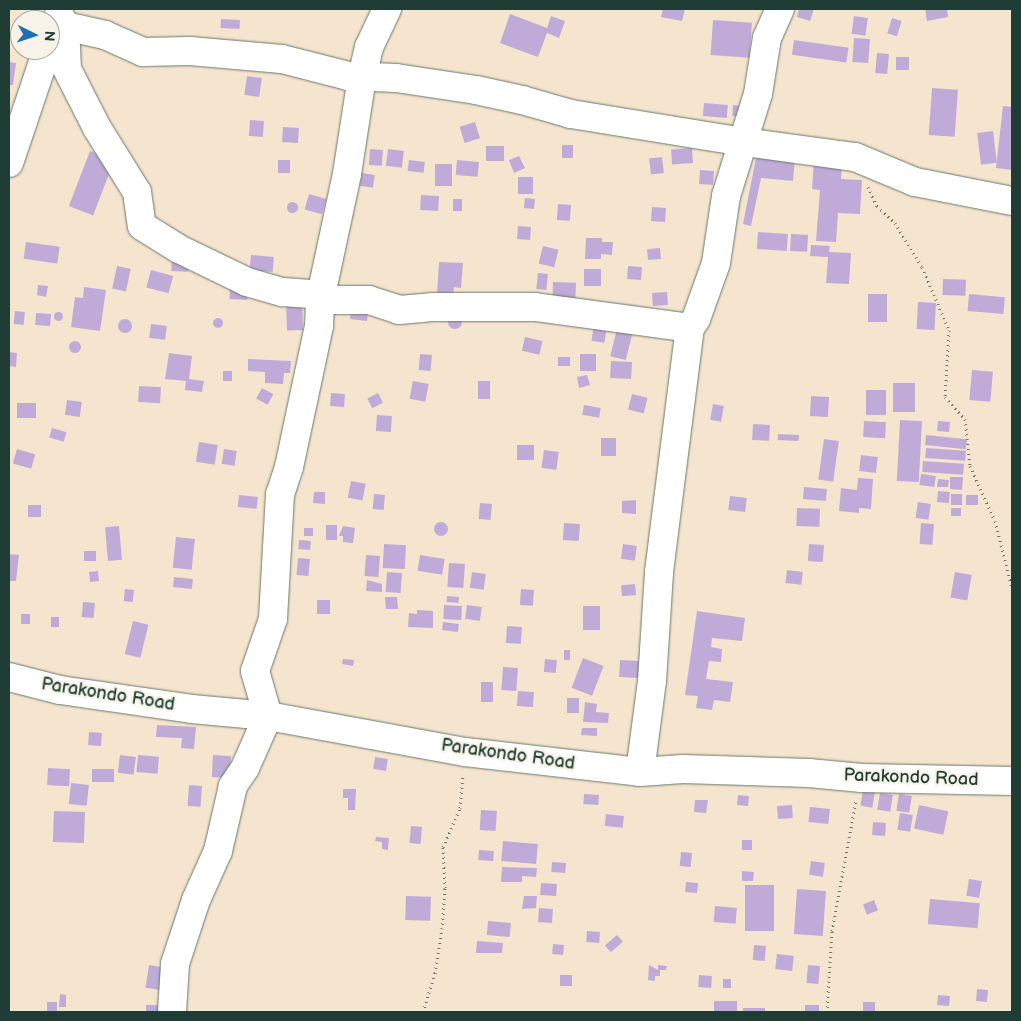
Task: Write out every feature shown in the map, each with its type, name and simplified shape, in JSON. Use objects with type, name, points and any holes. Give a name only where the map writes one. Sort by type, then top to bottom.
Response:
[{"type":"street","points":[[172,1012],[176,964],[196,900],[218,851],[233,786],[245,768],[268,716],[255,672],[273,619],[280,494],[289,467],[319,326],[320,300],[347,174],[362,77],[369,47],[387,9]]},
{"type":"street","points":[[640,772],[652,681],[659,572],[690,328],[696,319],[716,263],[726,196],[758,94],[768,38],[780,9]]},
{"type":"street","points":[[60,23],[105,35],[143,52],[190,51],[282,59],[348,76],[396,78],[476,90],[522,100],[571,114],[744,142],[855,157],[915,182],[1012,201]]},
{"type":"street","points":[[60,32],[67,69],[97,128],[137,192],[142,226],[180,248],[247,282],[283,292],[314,294],[320,300],[369,300],[399,310],[432,307],[535,307],[690,328]]},
{"type":"street","points":[[9,163],[44,60]]},
{"type":"street","name":"Parakondo Road","points":[[9,677],[60,690],[192,709],[268,716],[465,752],[640,772],[693,769],[809,773],[862,778],[1012,781]]},
{"type":"path","points":[[855,157],[877,206],[895,223],[922,267],[949,330],[944,397],[965,419],[970,466],[995,521],[1012,588]]},
{"type":"path","points":[[423,1012],[434,973],[442,929],[445,888],[443,847],[460,808],[465,752]]},
{"type":"path","points":[[827,1012],[832,931],[855,804],[862,778]]},
{"type":"building","points":[[663,9],[685,9],[682,21],[661,17]]},
{"type":"building","points":[[799,9],[814,9],[810,21],[797,17]]},
{"type":"building","points":[[925,9],[947,9],[948,17],[927,21]]},
{"type":"building","points":[[510,14],[547,28],[551,16],[565,21],[559,38],[547,33],[538,57],[500,43]]},
{"type":"building","points":[[854,16],[868,18],[865,36],[851,34]]},
{"type":"building","points":[[892,18],[902,21],[897,36],[887,33]]},
{"type":"building","points":[[221,19],[240,20],[240,29],[221,28]]},
{"type":"building","points":[[713,20],[752,23],[749,58],[711,55]]},
{"type":"building","points":[[854,38],[870,39],[868,63],[852,62]]},
{"type":"building","points":[[794,40],[848,48],[846,63],[792,55]]},
{"type":"building","points":[[877,53],[889,54],[887,74],[875,73]]},
{"type":"building","points":[[896,57],[909,57],[909,70],[896,70]]},
{"type":"building","points":[[9,62],[16,63],[13,85],[9,85]]},
{"type":"building","points":[[247,76],[262,78],[259,97],[244,95]]},
{"type":"building","points":[[932,88],[958,90],[955,137],[929,135]]},
{"type":"building","points":[[704,103],[728,105],[727,118],[703,116]]},
{"type":"building","points":[[733,105],[747,106],[746,117],[732,116]]},
{"type":"building","points":[[1003,106],[1012,107],[1012,170],[996,168]]},
{"type":"building","points":[[250,120],[264,121],[263,137],[249,136]]},
{"type":"building","points":[[475,122],[480,138],[465,143],[460,127]]},
{"type":"building","points":[[283,127],[299,128],[298,143],[282,142]]},
{"type":"building","points":[[993,131],[997,163],[981,165],[977,133]]},
{"type":"building","points":[[562,145],[573,145],[573,158],[562,158]]},
{"type":"building","points":[[486,146],[504,146],[504,161],[486,161]]},
{"type":"building","points":[[692,148],[693,163],[672,164],[671,149]]},
{"type":"building","points":[[370,149],[383,150],[382,166],[369,165]]},
{"type":"building","points":[[388,149],[404,151],[402,168],[386,166]]},
{"type":"building","points":[[90,151],[114,160],[93,215],[69,206]]},
{"type":"building","points":[[757,153],[795,157],[793,181],[761,178],[751,226],[743,224]]},
{"type":"building","points":[[519,156],[525,168],[514,173],[509,160]]},
{"type":"building","points":[[662,157],[664,173],[651,174],[649,159]]},
{"type":"building","points":[[278,160],[290,160],[290,173],[278,173]]},
{"type":"building","points":[[409,160],[425,162],[424,173],[408,171]]},
{"type":"building","points":[[457,160],[479,162],[478,177],[456,175]]},
{"type":"building","points":[[814,160],[842,163],[841,179],[862,180],[860,214],[838,213],[836,242],[816,241],[820,190],[812,189]]},
{"type":"building","points":[[435,164],[452,164],[452,186],[435,186]]},
{"type":"building","points":[[700,170],[714,171],[713,185],[699,184]]},
{"type":"building","points":[[362,173],[375,175],[373,188],[360,186]]},
{"type":"building","points":[[518,177],[533,177],[533,194],[518,194]]},
{"type":"building","points":[[309,194],[326,199],[322,214],[305,209]]},
{"type":"building","points":[[421,195],[439,196],[438,211],[420,210]]},
{"type":"building","points":[[525,198],[535,199],[534,209],[524,208]]},
{"type":"building","points":[[453,199],[462,199],[462,211],[453,211]]},
{"type":"building","points":[[292,201],[298,207],[292,213],[286,207]]},
{"type":"building","points":[[558,204],[571,205],[570,221],[557,220]]},
{"type":"building","points":[[652,207],[666,208],[665,222],[651,221]]},
{"type":"building","points":[[518,226],[531,227],[530,240],[517,239]]},
{"type":"building","points":[[758,232],[788,234],[787,251],[757,249]]},
{"type":"building","points":[[791,234],[808,235],[807,252],[790,251]]},
{"type":"building","points":[[586,238],[602,238],[602,242],[613,242],[612,255],[601,254],[601,259],[585,259]]},
{"type":"building","points":[[26,242],[60,247],[57,264],[24,259]]},
{"type":"building","points":[[811,245],[830,246],[829,252],[851,253],[849,284],[826,283],[828,257],[810,256]]},
{"type":"building","points":[[543,246],[559,250],[554,267],[539,263]]},
{"type":"building","points":[[660,248],[661,259],[648,260],[647,249]]},
{"type":"building","points":[[251,255],[274,257],[273,272],[250,270]]},
{"type":"building","points":[[172,256],[189,257],[188,272],[171,271]]},
{"type":"building","points":[[439,262],[463,263],[461,288],[454,287],[453,297],[437,295]]},
{"type":"building","points":[[117,266],[131,269],[126,291],[112,288]]},
{"type":"building","points":[[628,266],[642,267],[641,280],[627,279]]},
{"type":"building","points":[[584,269],[601,269],[601,286],[584,286]]},
{"type":"building","points":[[151,270],[173,276],[169,293],[146,287]]},
{"type":"building","points":[[538,273],[548,274],[546,290],[536,289]]},
{"type":"building","points":[[943,279],[966,280],[965,296],[942,295]]},
{"type":"building","points":[[553,282],[576,283],[575,298],[552,297]]},
{"type":"building","points":[[38,285],[48,286],[46,297],[37,295]]},
{"type":"building","points":[[84,287],[106,290],[100,331],[71,327],[75,297],[83,298]]},
{"type":"building","points":[[230,288],[248,289],[247,300],[229,299]]},
{"type":"building","points":[[667,292],[668,305],[653,306],[652,293]]},
{"type":"building","points":[[868,294],[887,294],[887,322],[868,322]]},
{"type":"building","points":[[969,294],[1005,297],[1003,314],[968,311]]},
{"type":"building","points":[[302,301],[303,330],[287,331],[286,302]]},
{"type":"building","points":[[918,302],[936,303],[935,330],[917,329]]},
{"type":"building","points":[[352,303],[369,305],[367,321],[350,319]]},
{"type":"building","points":[[15,311],[25,312],[24,325],[14,324]]},
{"type":"building","points":[[58,311],[63,316],[58,321],[53,316]]},
{"type":"building","points":[[36,313],[51,314],[50,326],[35,325]]},
{"type":"building","points":[[455,315],[460,317],[462,322],[460,327],[455,329],[450,327],[448,322],[450,317]]},
{"type":"building","points":[[216,318],[220,318],[223,323],[222,327],[216,328],[213,325],[213,321]]},
{"type":"building","points":[[125,319],[130,321],[132,326],[130,331],[125,333],[120,331],[118,326],[120,321]]},
{"type":"building","points":[[151,324],[167,326],[165,340],[149,338]]},
{"type":"building","points":[[594,325],[607,327],[604,343],[591,341]]},
{"type":"building","points":[[617,329],[633,333],[626,360],[610,356]]},
{"type":"building","points":[[525,337],[543,341],[539,355],[522,351]]},
{"type":"building","points":[[75,341],[81,347],[75,353],[69,347]]},
{"type":"building","points":[[9,352],[17,353],[16,367],[9,366]]},
{"type":"building","points":[[169,353],[192,356],[189,379],[204,381],[202,392],[185,390],[186,381],[165,379]]},
{"type":"building","points":[[420,354],[432,355],[431,371],[419,370]]},
{"type":"building","points":[[580,354],[596,354],[596,371],[580,371]]},
{"type":"building","points":[[558,357],[570,357],[570,366],[558,366]]},
{"type":"building","points":[[248,359],[291,361],[290,373],[284,373],[283,384],[265,383],[265,372],[248,371]]},
{"type":"building","points":[[611,361],[632,362],[631,379],[610,378]]},
{"type":"building","points":[[972,370],[993,372],[990,402],[969,400]]},
{"type":"building","points":[[223,371],[232,371],[232,381],[223,381]]},
{"type":"building","points":[[587,375],[590,385],[579,388],[577,377]]},
{"type":"building","points":[[413,381],[429,384],[425,402],[410,399]]},
{"type":"building","points":[[478,381],[490,381],[490,399],[478,399]]},
{"type":"building","points":[[893,383],[915,383],[915,412],[893,412]]},
{"type":"building","points":[[139,386],[161,387],[160,403],[138,402]]},
{"type":"building","points":[[262,388],[273,394],[268,405],[256,398]]},
{"type":"building","points":[[866,390],[886,390],[886,415],[866,415]]},
{"type":"building","points":[[331,393],[345,394],[344,407],[330,406]]},
{"type":"building","points":[[378,393],[383,403],[372,408],[367,398]]},
{"type":"building","points":[[632,394],[648,398],[644,413],[628,410]]},
{"type":"building","points":[[811,396],[829,397],[828,417],[810,416]]},
{"type":"building","points":[[67,400],[82,402],[80,417],[65,415]]},
{"type":"building","points":[[17,403],[36,403],[36,418],[17,418]]},
{"type":"building","points":[[713,404],[724,406],[721,422],[710,420]]},
{"type":"building","points":[[584,405],[601,408],[599,418],[582,415]]},
{"type":"building","points":[[377,415],[392,416],[391,432],[376,431]]},
{"type":"building","points":[[900,420],[922,421],[919,482],[897,481]]},
{"type":"building","points":[[864,421],[886,422],[885,438],[863,437]]},
{"type":"building","points":[[938,421],[950,422],[949,432],[937,431]]},
{"type":"building","points":[[753,424],[770,425],[769,441],[752,440]]},
{"type":"building","points":[[52,428],[66,432],[64,442],[49,438]]},
{"type":"building","points":[[778,434],[799,435],[799,441],[778,440]]},
{"type":"building","points":[[926,435],[967,439],[966,449],[925,445]]},
{"type":"building","points":[[601,438],[616,438],[616,456],[601,456]]},
{"type":"building","points":[[824,439],[839,441],[833,482],[818,480]]},
{"type":"building","points":[[199,442],[218,445],[215,465],[196,462]]},
{"type":"building","points":[[517,445],[534,445],[534,460],[517,460]]},
{"type":"building","points":[[926,448],[966,451],[965,461],[925,458]]},
{"type":"building","points":[[17,449],[35,454],[31,469],[13,463]]},
{"type":"building","points":[[224,449],[237,451],[234,466],[222,464]]},
{"type":"building","points":[[544,450],[559,452],[556,470],[541,468]]},
{"type":"building","points":[[861,455],[878,457],[876,473],[859,471]]},
{"type":"building","points":[[923,461],[964,464],[963,475],[922,472]]},
{"type":"building","points":[[921,474],[936,476],[934,487],[919,485]]},
{"type":"building","points":[[950,477],[963,477],[962,490],[950,489]]},
{"type":"building","points":[[858,478],[873,479],[871,509],[859,508],[859,513],[839,511],[841,488],[857,490]]},
{"type":"building","points":[[938,479],[949,480],[948,487],[937,487]]},
{"type":"building","points":[[351,481],[366,484],[362,501],[348,498]]},
{"type":"building","points":[[804,487],[827,489],[826,501],[803,499]]},
{"type":"building","points":[[938,491],[950,492],[949,503],[937,502]]},
{"type":"building","points":[[314,492],[325,492],[325,504],[313,503]]},
{"type":"building","points":[[374,494],[385,495],[384,510],[373,509]]},
{"type":"building","points":[[951,494],[962,494],[962,505],[951,505]]},
{"type":"building","points":[[239,495],[258,497],[257,509],[238,507]]},
{"type":"building","points":[[966,495],[978,495],[978,505],[966,505]]},
{"type":"building","points":[[730,496],[747,498],[745,512],[728,510]]},
{"type":"building","points":[[636,500],[636,514],[622,513],[622,501]]},
{"type":"building","points":[[918,502],[931,504],[928,520],[915,518]]},
{"type":"building","points":[[480,503],[492,504],[491,520],[479,519]]},
{"type":"building","points":[[28,505],[41,505],[41,517],[28,517]]},
{"type":"building","points":[[797,508],[820,509],[819,527],[796,526]]},
{"type":"building","points":[[951,508],[961,508],[961,516],[951,516]]},
{"type":"building","points":[[438,522],[444,522],[448,529],[444,536],[438,536],[434,532],[434,526]]},
{"type":"building","points":[[564,523],[580,524],[579,541],[563,540]]},
{"type":"building","points":[[921,523],[934,524],[933,545],[920,544]]},
{"type":"building","points":[[326,525],[337,525],[337,540],[326,540]]},
{"type":"building","points":[[119,526],[122,560],[108,561],[105,527]]},
{"type":"building","points":[[343,526],[355,528],[353,543],[343,542],[343,536],[339,536]]},
{"type":"building","points":[[304,528],[313,528],[313,536],[304,536]]},
{"type":"building","points":[[176,537],[195,539],[192,570],[173,568]]},
{"type":"building","points":[[299,540],[311,541],[310,550],[298,549]]},
{"type":"building","points":[[384,544],[406,545],[405,569],[383,568]]},
{"type":"building","points":[[623,544],[637,546],[635,561],[621,559]]},
{"type":"building","points":[[809,544],[824,545],[823,562],[808,561]]},
{"type":"building","points":[[84,551],[96,551],[96,561],[84,561]]},
{"type":"building","points":[[9,554],[19,555],[16,581],[9,581]]},
{"type":"building","points":[[366,555],[380,556],[379,577],[365,576]]},
{"type":"building","points":[[420,555],[445,559],[442,575],[417,571]]},
{"type":"building","points":[[298,558],[310,559],[308,576],[297,575]]},
{"type":"building","points":[[449,563],[465,564],[463,588],[447,587]]},
{"type":"building","points":[[787,570],[803,572],[801,585],[785,583]]},
{"type":"building","points":[[98,571],[99,581],[90,582],[89,572]]},
{"type":"building","points":[[387,572],[402,573],[401,593],[386,592]]},
{"type":"building","points":[[472,572],[486,574],[484,590],[470,588]]},
{"type":"building","points":[[955,572],[972,575],[967,601],[950,598]]},
{"type":"building","points":[[174,577],[193,579],[192,589],[173,587]]},
{"type":"building","points":[[367,580],[382,584],[382,592],[366,591]]},
{"type":"building","points":[[635,584],[636,595],[622,596],[621,585]]},
{"type":"building","points":[[125,589],[134,590],[133,602],[124,601]]},
{"type":"building","points":[[521,589],[534,590],[533,606],[520,605]]},
{"type":"building","points":[[447,596],[459,597],[458,603],[446,602]]},
{"type":"building","points":[[385,597],[397,597],[398,609],[386,609]]},
{"type":"building","points":[[317,600],[330,600],[330,614],[317,614]]},
{"type":"building","points":[[83,602],[95,603],[94,618],[82,617]]},
{"type":"building","points":[[444,605],[462,606],[461,620],[443,619]]},
{"type":"building","points":[[467,605],[482,607],[480,621],[465,619]]},
{"type":"building","points":[[583,606],[600,606],[600,630],[583,630]]},
{"type":"building","points":[[417,610],[433,611],[433,628],[408,627],[409,613],[417,614]]},
{"type":"building","points":[[697,611],[745,618],[742,641],[712,638],[711,647],[722,649],[721,662],[709,661],[706,679],[733,682],[730,702],[714,700],[712,710],[696,708],[698,696],[685,695]]},
{"type":"building","points":[[21,614],[30,614],[30,624],[21,624]]},
{"type":"building","points":[[51,617],[59,617],[59,627],[51,627]]},
{"type":"building","points":[[133,621],[149,625],[140,658],[125,654]]},
{"type":"building","points":[[443,622],[459,624],[458,632],[442,630]]},
{"type":"building","points":[[507,626],[522,627],[521,644],[506,643]]},
{"type":"building","points":[[564,650],[570,650],[570,660],[564,660]]},
{"type":"building","points":[[583,658],[604,666],[592,696],[572,688]]},
{"type":"building","points":[[343,659],[354,660],[353,666],[342,664]]},
{"type":"building","points":[[545,659],[557,660],[556,673],[544,672]]},
{"type":"building","points":[[620,660],[641,661],[640,678],[619,677]]},
{"type":"building","points":[[503,667],[518,668],[516,691],[501,690]]},
{"type":"building","points":[[481,682],[493,682],[493,702],[481,702]]},
{"type":"building","points":[[518,691],[534,692],[533,707],[517,706]]},
{"type":"building","points":[[567,698],[579,698],[579,713],[567,713]]},
{"type":"building","points":[[585,702],[597,704],[596,712],[609,713],[608,723],[583,722]]},
{"type":"building","points":[[157,725],[196,727],[194,749],[181,748],[182,738],[156,737]]},
{"type":"building","points":[[582,728],[597,728],[597,736],[581,735]]},
{"type":"building","points":[[89,732],[102,733],[101,746],[88,745]]},
{"type":"building","points":[[120,755],[136,757],[134,775],[118,773]]},
{"type":"building","points":[[138,755],[159,757],[157,774],[137,772]]},
{"type":"building","points":[[213,755],[231,756],[230,778],[212,777]]},
{"type":"building","points":[[375,757],[388,759],[386,771],[373,769]]},
{"type":"building","points":[[48,768],[70,769],[69,786],[47,785]]},
{"type":"building","points":[[92,769],[114,769],[114,782],[92,782]]},
{"type":"building","points":[[71,783],[89,785],[87,806],[69,804]]},
{"type":"building","points":[[189,785],[202,786],[201,807],[188,806]]},
{"type":"building","points":[[343,789],[356,789],[355,810],[348,810],[348,798],[343,798]]},
{"type":"building","points":[[863,790],[875,792],[872,808],[860,806]]},
{"type":"building","points":[[880,793],[893,795],[890,812],[877,810]]},
{"type":"building","points":[[584,794],[599,795],[598,805],[583,804]]},
{"type":"building","points":[[899,794],[912,796],[909,813],[896,811]]},
{"type":"building","points":[[738,795],[749,796],[748,806],[737,805]]},
{"type":"building","points":[[695,800],[708,800],[706,813],[694,812]]},
{"type":"building","points":[[792,805],[793,818],[778,819],[777,806]]},
{"type":"building","points":[[919,805],[948,811],[943,835],[914,828]]},
{"type":"building","points":[[810,807],[830,809],[828,824],[808,822]]},
{"type":"building","points":[[481,810],[497,811],[496,831],[480,830]]},
{"type":"building","points":[[54,811],[85,812],[84,843],[53,842]]},
{"type":"building","points":[[900,813],[913,815],[910,832],[897,830]]},
{"type":"building","points":[[606,814],[624,816],[623,828],[605,826]]},
{"type":"building","points":[[873,822],[886,823],[885,836],[872,835]]},
{"type":"building","points":[[411,826],[422,827],[420,844],[410,843]]},
{"type":"building","points":[[376,837],[389,838],[388,850],[382,849],[382,842],[375,841]]},
{"type":"building","points":[[742,840],[752,840],[752,850],[742,850]]},
{"type":"building","points":[[503,841],[538,844],[536,864],[501,861]]},
{"type":"building","points":[[479,850],[494,851],[493,861],[478,860]]},
{"type":"building","points":[[681,852],[692,853],[691,867],[680,866]]},
{"type":"building","points":[[811,861],[825,863],[823,877],[809,875]]},
{"type":"building","points":[[552,862],[566,863],[565,873],[551,872]]},
{"type":"building","points":[[502,867],[537,868],[536,877],[522,876],[522,882],[501,882]]},
{"type":"building","points":[[742,871],[754,872],[753,881],[742,881]]},
{"type":"building","points":[[969,879],[982,881],[979,898],[966,896]]},
{"type":"building","points":[[686,882],[698,883],[697,893],[685,892]]},
{"type":"building","points":[[541,883],[557,884],[556,896],[540,895]]},
{"type":"building","points":[[745,885],[774,885],[774,931],[745,931]]},
{"type":"building","points":[[797,889],[826,891],[823,936],[794,934]]},
{"type":"building","points":[[406,896],[431,897],[430,921],[405,920]]},
{"type":"building","points":[[524,896],[537,896],[536,908],[522,909]]},
{"type":"building","points":[[930,899],[980,903],[978,928],[928,924]]},
{"type":"building","points":[[874,900],[878,910],[867,915],[863,904]]},
{"type":"building","points":[[715,906],[737,908],[736,924],[714,922]]},
{"type":"building","points":[[539,908],[553,909],[552,923],[538,922]]},
{"type":"building","points":[[488,921],[511,923],[510,937],[487,935]]},
{"type":"building","points":[[587,931],[600,932],[599,943],[586,942]]},
{"type":"building","points":[[617,935],[623,942],[611,952],[605,945]]},
{"type":"building","points":[[477,941],[503,943],[502,953],[476,953]]},
{"type":"building","points":[[553,944],[564,945],[563,955],[552,954]]},
{"type":"building","points":[[754,945],[766,946],[765,961],[753,960]]},
{"type":"building","points":[[777,954],[794,956],[792,971],[775,969]]},
{"type":"building","points":[[149,965],[169,968],[165,991],[145,988]]},
{"type":"building","points":[[649,965],[658,970],[658,965],[667,966],[666,970],[660,970],[660,976],[655,976],[655,981],[648,980]]},
{"type":"building","points":[[808,965],[820,966],[818,984],[806,983]]},
{"type":"building","points":[[560,975],[572,975],[572,986],[560,986]]},
{"type":"building","points":[[699,975],[712,976],[711,988],[698,987]]},
{"type":"building","points":[[723,979],[731,979],[731,988],[723,988]]},
{"type":"building","points":[[977,989],[988,990],[987,1002],[976,1001]]},
{"type":"building","points":[[60,994],[66,995],[66,1007],[59,1007]]},
{"type":"building","points":[[938,995],[950,996],[949,1006],[937,1005]]},
{"type":"building","points":[[714,1001],[737,1001],[737,1012],[714,1012]]},
{"type":"building","points":[[47,1002],[57,1002],[57,1012],[47,1012]]},
{"type":"building","points":[[863,1002],[875,1002],[875,1012],[863,1012]]},
{"type":"building","points":[[146,1005],[161,1005],[161,1012],[146,1012]]},
{"type":"building","points":[[805,1005],[819,1005],[819,1012],[805,1012]]},
{"type":"building","points":[[743,1008],[765,1008],[765,1012],[743,1012]]}]
